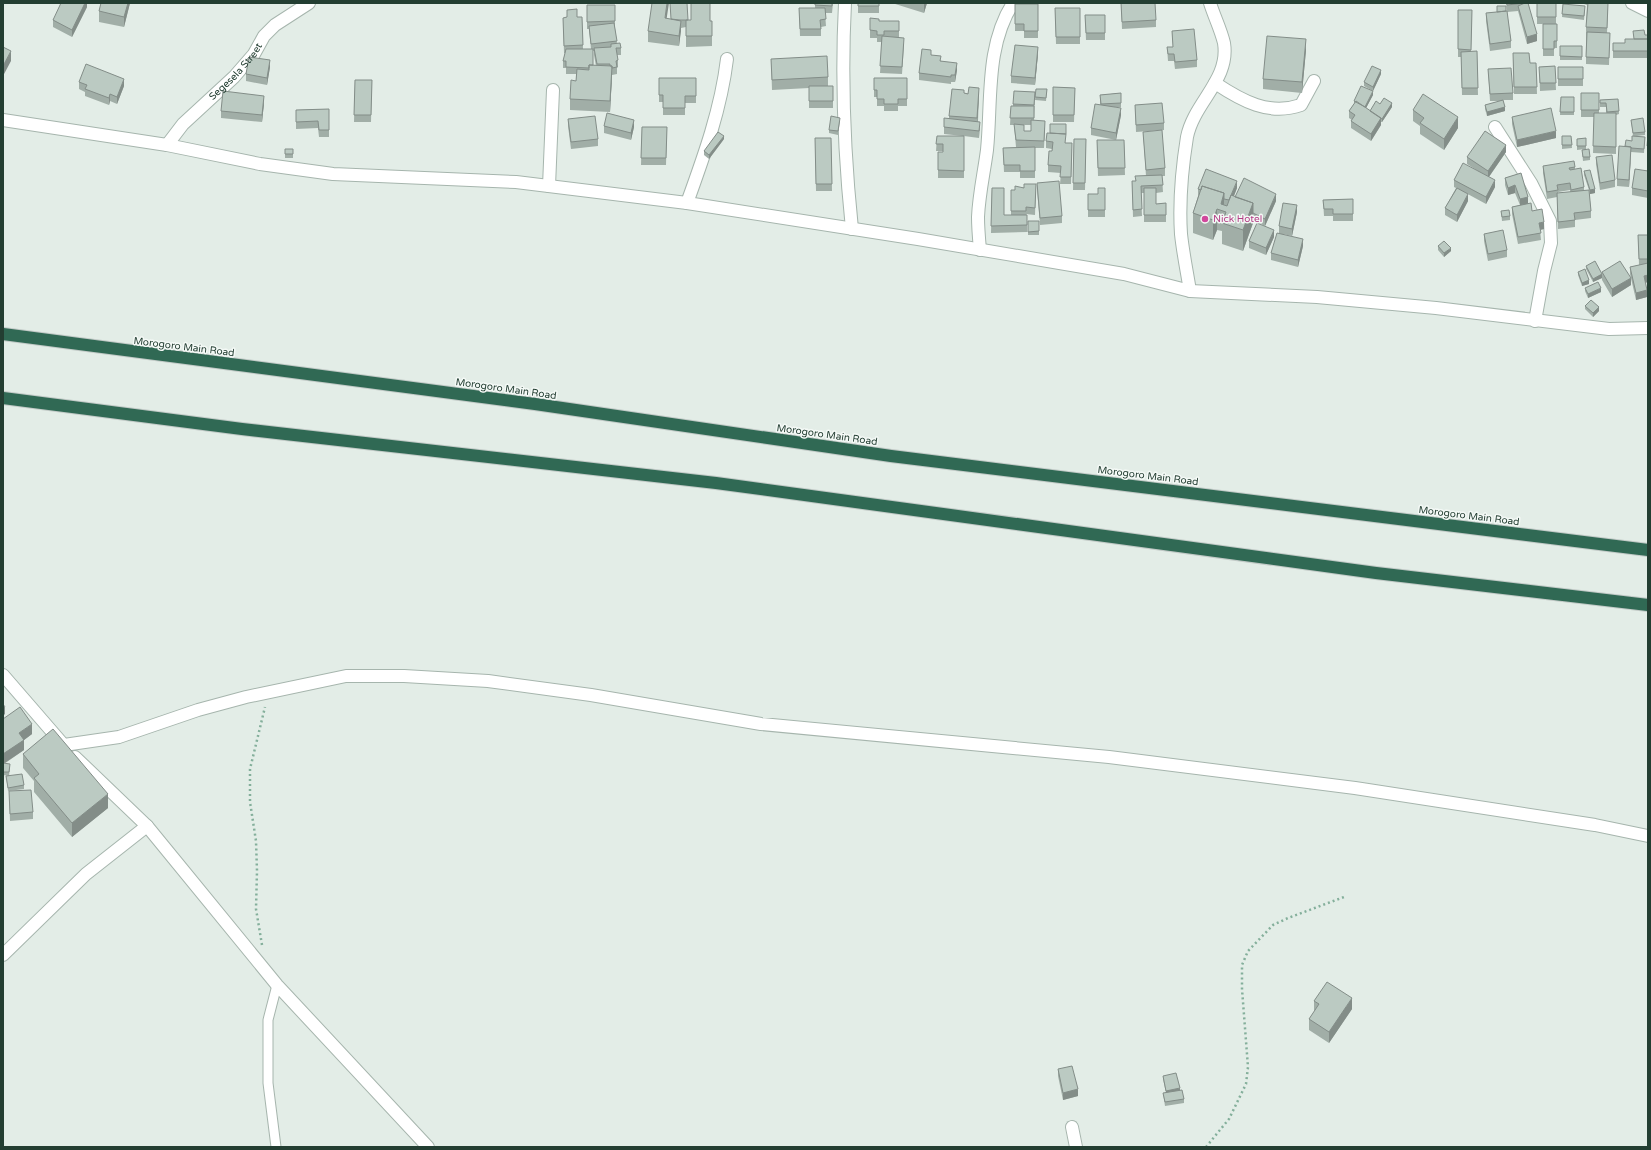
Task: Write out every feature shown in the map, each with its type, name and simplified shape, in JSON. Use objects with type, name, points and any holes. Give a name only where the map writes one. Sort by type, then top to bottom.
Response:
[{"type":"highway","name":"Morogoro Main Road","points":[[3,334],[535,404],[891,456],[1648,550]]},
{"type":"highway","points":[[3,398],[242,429],[716,483],[1376,573],[1648,605]]},
{"type":"street","name":"Segesela Street","points":[[167,145],[183,124],[234,77],[254,54],[264,36],[275,25],[309,3]]},
{"type":"street","points":[[845,3],[842,60],[844,152],[852,229]]},
{"type":"street","points":[[980,250],[978,218],[987,151],[992,69],[996,40],[1005,16],[1013,3]]},
{"type":"street","points":[[1190,291],[1181,234],[1184,166],[1187,137],[1192,118],[1215,83],[1223,67],[1224,44],[1210,3]]},
{"type":"street","points":[[1632,3],[1648,11]]},
{"type":"street","points":[[688,203],[719,108],[727,59]]},
{"type":"street","points":[[1215,83],[1250,104],[1270,109],[1290,108],[1301,105],[1314,81]]},
{"type":"street","points":[[549,186],[553,90]]},
{"type":"street","points":[[3,120],[167,145],[260,164],[334,174],[516,182],[688,203],[1124,274],[1190,291],[1317,297],[1436,308],[1608,329],[1648,328]]},
{"type":"street","points":[[1495,127],[1531,183],[1550,221],[1551,243],[1544,271],[1535,321]]},
{"type":"street","points":[[3,675],[64,745],[147,826],[277,985],[428,1147]]},
{"type":"street","points":[[64,745],[119,737],[198,710],[346,676],[404,676],[488,681],[591,694],[761,724],[1109,757],[1354,788],[1595,825],[1648,836]]},
{"type":"street","points":[[3,955],[86,874],[147,826]]},
{"type":"street","points":[[1072,1127],[1076,1147]]},
{"type":"lane","points":[[276,1147],[268,1083],[268,1020],[277,985]]},
{"type":"path","points":[[262,947],[256,909],[256,841],[250,802],[250,769],[268,693]]},
{"type":"path","points":[[1206,1147],[1229,1119],[1246,1084],[1248,1067],[1242,989],[1242,965],[1248,951],[1273,926],[1288,918],[1344,897]]},
{"type":"building","points":[[61,3],[85,3],[72,30],[53,20]]},
{"type":"building","points":[[101,3],[128,3],[124,17],[99,11]]},
{"type":"building","points":[[652,3],[667,3],[665,18],[681,21],[679,36],[648,31]]},
{"type":"building","points":[[670,3],[687,3],[688,20],[671,19]]},
{"type":"building","points":[[691,3],[710,3],[712,36],[686,36],[686,20],[691,20]]},
{"type":"building","points":[[815,3],[832,3],[832,6],[815,5]]},
{"type":"building","points":[[858,3],[879,3],[879,6],[858,6]]},
{"type":"building","points":[[1121,3],[1155,3],[1156,20],[1122,22]]},
{"type":"building","points":[[1507,3],[1525,3],[1507,5]]},
{"type":"building","points":[[1528,3],[1537,34],[1527,37],[1518,6]]},
{"type":"building","points":[[1537,3],[1556,3],[1556,17],[1537,17]]},
{"type":"building","points":[[1588,3],[1608,3],[1607,28],[1586,27]]},
{"type":"building","points":[[1015,4],[1038,4],[1038,31],[1024,31],[1024,24],[1015,24]]},
{"type":"building","points":[[1563,4],[1585,6],[1584,16],[1562,14]]},
{"type":"building","points":[[587,5],[615,5],[615,21],[587,22]]},
{"type":"building","points":[[1497,6],[1506,6],[1506,11],[1497,12]]},
{"type":"building","points":[[799,8],[825,8],[826,19],[820,20],[821,29],[800,29]]},
{"type":"building","points":[[1055,8],[1080,8],[1080,37],[1056,37]]},
{"type":"building","points":[[577,9],[577,17],[582,17],[583,45],[564,46],[563,18],[567,17],[567,10]]},
{"type":"building","points":[[1458,10],[1472,10],[1471,50],[1458,49]]},
{"type":"building","points":[[1507,11],[1511,41],[1490,44],[1486,13]]},
{"type":"building","points":[[1085,15],[1105,15],[1105,33],[1086,33]]},
{"type":"building","points":[[870,18],[879,19],[879,21],[899,21],[899,31],[884,31],[884,35],[877,35],[877,31],[870,30]]},
{"type":"building","points":[[614,23],[617,41],[591,44],[589,26]]},
{"type":"building","points":[[1543,24],[1557,24],[1557,41],[1554,41],[1554,49],[1543,49]]},
{"type":"building","points":[[1194,29],[1197,60],[1175,62],[1174,54],[1168,54],[1167,47],[1173,47],[1172,31]]},
{"type":"building","points":[[1644,30],[1645,35],[1648,35],[1648,39],[1634,39],[1633,31]]},
{"type":"building","points":[[1587,32],[1610,33],[1609,58],[1586,57]]},
{"type":"building","points":[[882,36],[904,38],[902,67],[880,66]]},
{"type":"building","points":[[1267,36],[1306,39],[1302,82],[1263,79]]},
{"type":"building","points":[[1625,39],[1648,39],[1648,51],[1613,51],[1613,43],[1625,43]]},
{"type":"building","points":[[620,43],[621,48],[616,48],[618,60],[616,61],[617,67],[612,68],[610,64],[597,64],[594,48],[611,47],[611,44]]},
{"type":"building","points":[[1015,45],[1038,47],[1035,78],[1011,76]]},
{"type":"building","points":[[1560,46],[1582,46],[1582,57],[1560,56]]},
{"type":"building","points":[[3,47],[11,51],[3,66]]},
{"type":"building","points":[[566,49],[593,49],[593,65],[589,65],[589,68],[566,67],[566,61],[563,61]]},
{"type":"building","points":[[922,49],[931,50],[931,55],[941,56],[940,61],[957,63],[955,75],[951,75],[951,77],[919,73]]},
{"type":"building","points":[[1477,51],[1478,88],[1462,88],[1461,52]]},
{"type":"building","points":[[1513,53],[1529,53],[1530,63],[1536,63],[1537,87],[1514,87]]},
{"type":"building","points":[[827,56],[828,77],[772,80],[771,59]]},
{"type":"building","points":[[249,57],[270,60],[267,78],[246,74]]},
{"type":"building","points":[[86,64],[124,79],[117,97],[110,94],[109,98],[85,89],[87,85],[79,82]]},
{"type":"building","points":[[589,65],[612,66],[610,101],[570,99],[571,80],[576,81],[577,69],[589,70]]},
{"type":"building","points":[[1372,66],[1381,70],[1373,87],[1364,82]]},
{"type":"building","points":[[1555,66],[1556,83],[1540,83],[1539,67]]},
{"type":"building","points":[[1558,67],[1583,67],[1583,79],[1558,79]]},
{"type":"building","points":[[1511,68],[1513,93],[1490,94],[1488,69]]},
{"type":"building","points":[[659,78],[696,78],[696,96],[685,96],[685,108],[663,108],[663,95],[659,95]]},
{"type":"building","points":[[874,78],[907,78],[907,99],[898,99],[898,104],[884,104],[884,99],[877,99],[877,90],[874,90]]},
{"type":"building","points":[[355,80],[372,80],[371,115],[354,115]]},
{"type":"building","points":[[809,86],[833,86],[833,101],[809,101]]},
{"type":"building","points":[[1361,86],[1373,91],[1365,107],[1354,101]]},
{"type":"building","points":[[969,87],[979,88],[977,118],[949,116],[952,89],[964,90],[964,93],[968,94]]},
{"type":"building","points":[[1053,87],[1075,88],[1074,115],[1053,115]]},
{"type":"building","points":[[1036,89],[1047,89],[1046,98],[1035,97]]},
{"type":"building","points":[[223,91],[264,96],[262,115],[221,111]]},
{"type":"building","points":[[1014,91],[1035,92],[1034,105],[1013,104]]},
{"type":"building","points":[[1121,93],[1121,103],[1101,104],[1100,95]]},
{"type":"building","points":[[1581,93],[1599,93],[1599,110],[1581,110]]},
{"type":"building","points":[[1423,94],[1458,117],[1444,139],[1420,123],[1424,118],[1413,110]]},
{"type":"building","points":[[1561,97],[1574,97],[1574,112],[1560,112]]},
{"type":"building","points":[[1384,98],[1392,103],[1382,119],[1370,111],[1376,101],[1380,104]]},
{"type":"building","points":[[1618,99],[1619,111],[1607,112],[1606,103],[1600,103],[1600,100]]},
{"type":"building","points":[[1503,100],[1505,107],[1487,112],[1485,105]]},
{"type":"building","points":[[1356,101],[1381,118],[1371,134],[1351,121],[1355,115],[1349,111]]},
{"type":"building","points":[[1162,103],[1164,123],[1136,125],[1135,105]]},
{"type":"building","points":[[1095,104],[1121,108],[1116,133],[1091,128]]},
{"type":"building","points":[[1011,106],[1034,106],[1034,118],[1010,118]]},
{"type":"building","points":[[1551,108],[1556,131],[1517,140],[1512,117]]},
{"type":"building","points":[[329,109],[329,130],[319,130],[318,121],[296,122],[296,110]]},
{"type":"building","points":[[607,113],[634,120],[631,133],[604,126]]},
{"type":"building","points":[[1594,113],[1616,113],[1616,147],[1593,146]]},
{"type":"building","points":[[595,116],[598,139],[571,142],[568,119]]},
{"type":"building","points":[[831,116],[840,118],[838,131],[829,130]]},
{"type":"building","points":[[944,118],[980,122],[979,131],[944,127]]},
{"type":"building","points":[[1643,118],[1645,132],[1633,133],[1631,120]]},
{"type":"building","points":[[1031,120],[1045,121],[1044,141],[1016,140],[1014,124],[1024,125],[1024,131],[1031,131]]},
{"type":"building","points":[[1050,124],[1066,124],[1066,134],[1050,133]]},
{"type":"building","points":[[642,127],[667,127],[666,158],[641,158]]},
{"type":"building","points":[[1162,130],[1165,168],[1146,170],[1143,132]]},
{"type":"building","points":[[1485,131],[1506,145],[1488,171],[1467,157]]},
{"type":"building","points":[[718,132],[724,136],[709,155],[704,151]]},
{"type":"building","points":[[1047,133],[1066,134],[1065,143],[1072,143],[1071,177],[1060,177],[1061,166],[1048,165],[1049,151],[1052,151],[1053,142],[1046,141]]},
{"type":"building","points":[[937,136],[964,136],[964,171],[938,170],[938,152],[943,152],[943,144],[936,144]]},
{"type":"building","points":[[1562,136],[1571,136],[1572,145],[1562,145]]},
{"type":"building","points":[[1632,136],[1645,137],[1644,149],[1625,146],[1626,140],[1632,141]]},
{"type":"building","points":[[815,138],[831,138],[832,184],[816,184]]},
{"type":"building","points":[[1586,138],[1586,146],[1577,146],[1577,139]]},
{"type":"building","points":[[1074,139],[1086,139],[1085,183],[1073,183]]},
{"type":"building","points":[[1097,140],[1124,140],[1125,168],[1098,168]]},
{"type":"building","points":[[1619,146],[1631,147],[1629,180],[1617,179]]},
{"type":"building","points":[[1035,147],[1035,171],[1020,171],[1020,165],[1004,165],[1003,148]]},
{"type":"building","points":[[285,149],[293,149],[293,154],[285,154]]},
{"type":"building","points":[[1589,149],[1590,157],[1583,157],[1582,150]]},
{"type":"building","points":[[1612,155],[1615,180],[1600,183],[1596,157]]},
{"type":"building","points":[[1574,161],[1575,167],[1569,168],[1570,170],[1581,168],[1584,187],[1571,190],[1570,183],[1557,185],[1558,190],[1547,192],[1543,166]]},
{"type":"building","points":[[1463,163],[1495,180],[1486,197],[1454,180]]},
{"type":"building","points":[[1206,169],[1237,181],[1229,200],[1224,199],[1224,193],[1202,186],[1201,190],[1198,189]]},
{"type":"building","points":[[1635,169],[1648,171],[1648,191],[1632,188]]},
{"type":"building","points":[[1590,170],[1595,189],[1590,190],[1584,171]]},
{"type":"building","points":[[1521,173],[1528,197],[1520,199],[1515,185],[1508,188],[1505,178]]},
{"type":"building","points":[[1162,175],[1163,185],[1141,186],[1142,209],[1133,210],[1132,181],[1136,181],[1135,176]]},
{"type":"building","points":[[1244,178],[1276,194],[1265,219],[1253,213],[1253,203],[1235,197]]},
{"type":"building","points":[[1059,181],[1062,216],[1040,218],[1037,183]]},
{"type":"building","points":[[1024,184],[1036,184],[1035,208],[1026,207],[1026,211],[1011,211],[1011,190],[1015,190],[1015,186],[1024,188]]},
{"type":"building","points":[[1202,186],[1224,193],[1221,204],[1227,206],[1231,195],[1253,203],[1243,230],[1222,223],[1226,212],[1217,209],[1213,220],[1193,213]]},
{"type":"building","points":[[992,188],[1004,188],[1004,215],[1027,215],[1027,225],[991,226]]},
{"type":"building","points":[[1098,188],[1105,188],[1105,210],[1088,210],[1088,194],[1098,194]]},
{"type":"building","points":[[1144,188],[1156,188],[1156,204],[1166,203],[1166,215],[1144,215]]},
{"type":"building","points":[[1457,188],[1468,194],[1457,215],[1445,208]]},
{"type":"building","points":[[1589,190],[1591,211],[1574,213],[1575,220],[1558,222],[1557,193]]},
{"type":"building","points":[[1353,199],[1353,214],[1333,214],[1333,209],[1324,209],[1323,200]]},
{"type":"building","points":[[1283,203],[1297,205],[1292,229],[1279,226]]},
{"type":"building","points":[[1531,203],[1532,211],[1542,209],[1544,222],[1539,223],[1541,233],[1518,237],[1512,207]]},
{"type":"building","points":[[1509,210],[1510,216],[1502,217],[1501,211]]},
{"type":"building","points":[[1028,221],[1039,221],[1039,231],[1028,232]]},
{"type":"building","points":[[1257,223],[1274,230],[1266,248],[1249,241]]},
{"type":"building","points":[[1503,230],[1507,250],[1488,254],[1484,234]]},
{"type":"building","points":[[1277,233],[1303,239],[1298,260],[1271,253]]},
{"type":"building","points":[[1638,235],[1648,235],[1648,259],[1639,259]]},
{"type":"building","points":[[1444,241],[1451,248],[1444,253],[1438,246]]},
{"type":"building","points":[[1595,261],[1602,274],[1593,279],[1586,266]]},
{"type":"building","points":[[1620,261],[1631,278],[1612,289],[1602,272]]},
{"type":"building","points":[[1648,263],[1648,275],[1644,276],[1647,290],[1636,293],[1630,267]]},
{"type":"building","points":[[1585,269],[1589,280],[1582,283],[1578,272]]},
{"type":"building","points":[[1598,282],[1601,288],[1588,294],[1585,288]]},
{"type":"building","points":[[1591,300],[1599,307],[1593,313],[1585,306]]},
{"type":"building","points":[[20,707],[32,724],[19,733],[24,740],[3,754],[3,719]]},
{"type":"building","points":[[53,729],[108,794],[72,823],[34,778],[39,774],[23,754]]},
{"type":"building","points":[[3,763],[10,764],[9,772],[3,772]]},
{"type":"building","points":[[22,774],[24,785],[8,788],[6,776]]},
{"type":"building","points":[[31,790],[33,812],[10,814],[9,791]]},
{"type":"building","points":[[1327,982],[1352,998],[1329,1032],[1309,1019],[1319,1004],[1314,1001]]},
{"type":"building","points":[[1072,1066],[1078,1089],[1063,1093],[1058,1069]]},
{"type":"building","points":[[1176,1073],[1180,1088],[1166,1091],[1163,1076]]},
{"type":"building","points":[[1182,1090],[1184,1099],[1165,1102],[1163,1093]]},
{"type":"place","name":"Nick Hotel","points":[[1205,219]]}]
